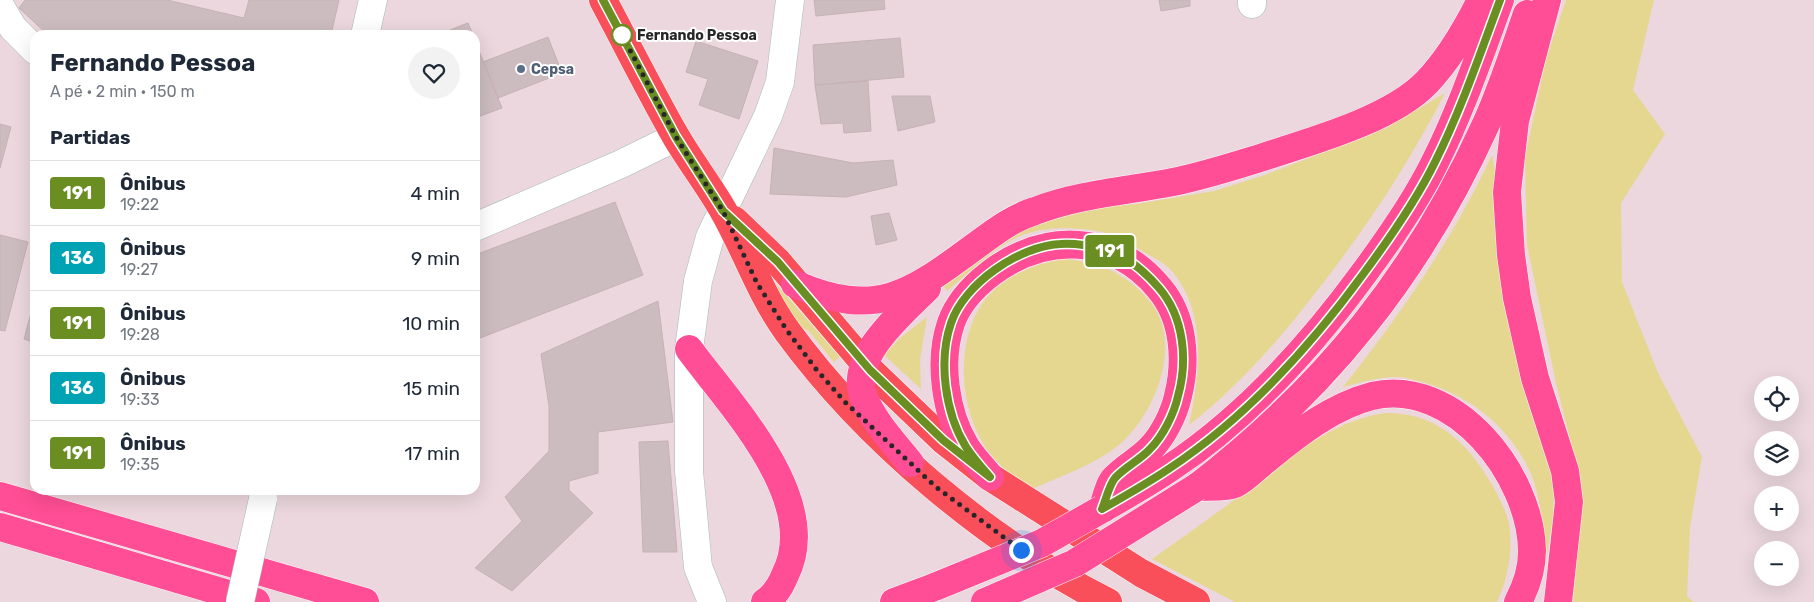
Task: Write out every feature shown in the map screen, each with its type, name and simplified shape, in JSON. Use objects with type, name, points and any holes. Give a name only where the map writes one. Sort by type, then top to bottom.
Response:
[{"type":"highway","points":[[795,284],[819,294],[841,300],[895,297],[920,285],[996,230],[1032,211],[1074,198],[1208,174],[1316,142],[1389,109],[1427,82],[1458,40],[1480,0]]},
{"type":"highway","points":[[894,602],[1042,543],[1102,509],[1171,468],[1234,417],[1284,371],[1318,334],[1383,248],[1435,162],[1471,77],[1500,0]]},
{"type":"highway","points":[[985,602],[1075,563],[1197,487],[1274,424],[1345,350],[1404,272],[1426,238],[1475,149],[1503,81],[1532,0]]},
{"type":"highway","points":[[1548,0],[1515,121],[1508,175],[1508,225],[1517,298],[1524,332],[1536,378],[1565,471],[1569,502],[1558,594]]},
{"type":"highway","points":[[990,477],[966,447],[949,404],[945,348],[952,322],[959,308],[967,295],[984,278],[1004,264],[1030,252],[1058,244],[1086,245],[1118,254],[1150,277],[1171,302],[1181,334],[1182,367],[1178,396],[1165,427],[1150,449],[1114,479],[1102,509]]},
{"type":"highway","points":[[910,463],[871,412],[863,396],[861,378],[864,363],[876,342],[893,322],[955,261]]},
{"type":"highway","points":[[689,350],[764,450],[782,484],[791,510],[795,536],[792,562],[781,584],[765,602]]},
{"type":"highway","points":[[1197,487],[1235,484],[1290,440],[1320,419],[1350,404],[1372,396],[1399,394],[1423,398],[1449,409],[1475,431],[1512,478],[1523,501],[1529,526],[1532,552],[1529,574],[1518,602]]},
{"type":"highway","points":[[0,496],[365,602]]},
{"type":"highway","points":[[0,528],[256,602]]},
{"type":"main road","points":[[603,0],[676,137],[723,211],[757,283],[786,329],[816,369],[845,402],[936,487],[1036,561],[1108,602]]},
{"type":"main road","points":[[723,211],[778,262],[864,363],[943,440],[990,477],[1142,573],[1196,602]]},
{"type":"street","points":[[366,30],[373,0]]},
{"type":"street","points":[[712,602],[698,567],[690,471],[689,350],[698,281],[710,237],[768,116],[780,82],[790,0]]},
{"type":"street","points":[[0,6],[13,28],[30,45]]},
{"type":"street","points":[[480,225],[621,164],[676,137]]},
{"type":"street","points":[[240,602],[264,495]]},
{"type":"shaded area","points":[[1566,0],[1654,0],[1633,90],[1665,134],[1621,203],[1622,282],[1658,373],[1702,457],[1690,527],[1687,596],[1693,602],[1573,602],[1581,484],[1556,383],[1527,245],[1525,157],[1546,59]]},
{"type":"shaded area","points":[[1445,93],[1417,145],[1386,195],[1317,291],[1288,327],[1241,379],[1189,425],[1198,365],[1196,324],[1191,304],[1182,286],[1170,269],[1130,243],[1097,231],[1070,228],[1040,230],[1021,236],[1003,245],[947,291],[943,285],[1022,227],[1099,207],[1136,204],[1214,191],[1265,175],[1386,128]]},
{"type":"shaded area","points":[[1492,155],[1554,490],[1553,520],[1546,560],[1540,505],[1535,484],[1523,458],[1503,431],[1491,419],[1464,399],[1432,385],[1409,379],[1382,378],[1343,387],[1385,332],[1424,276],[1460,217]]},
{"type":"shaded area","points":[[1067,259],[1094,263],[1105,267],[1130,282],[1145,296],[1156,310],[1163,326],[1165,344],[1164,363],[1152,400],[1143,417],[1120,444],[1089,464],[1032,489],[999,463],[989,452],[979,435],[971,416],[966,395],[965,351],[969,331],[977,312],[989,295],[1005,281],[1025,270]]},
{"type":"shaded area","points":[[762,268],[840,357],[834,362],[808,330],[792,325]]},
{"type":"shaded area","points":[[927,317],[920,360],[921,389],[884,355],[900,338]]},
{"type":"shaded area","points":[[1386,413],[1404,414],[1420,418],[1448,432],[1471,454],[1491,483],[1506,513],[1510,534],[1509,564],[1497,602],[1235,602],[1152,559],[1311,443],[1347,424],[1366,417]]},
{"type":"building","points":[[25,0],[167,0],[244,18],[249,0],[339,0],[332,30],[43,30],[19,8]]},
{"type":"building","points":[[814,0],[884,0],[885,9],[816,16]]},
{"type":"building","points":[[1159,0],[1190,0],[1190,6],[1161,11]]},
{"type":"building","points":[[468,23],[471,30],[450,30]]},
{"type":"building","points":[[548,37],[562,73],[498,98],[494,90],[484,93],[480,81],[480,63]]},
{"type":"building","points":[[900,38],[904,77],[815,85],[813,45]]},
{"type":"building","points":[[696,41],[758,61],[739,119],[699,105],[708,79],[686,72]]},
{"type":"building","points":[[480,53],[502,108],[480,116]]},
{"type":"building","points":[[868,81],[871,131],[844,133],[843,123],[821,124],[815,85]]},
{"type":"building","points":[[892,96],[930,96],[935,122],[898,131]]},
{"type":"building","points":[[0,124],[11,127],[0,168]]},
{"type":"building","points":[[774,148],[853,163],[893,160],[897,185],[846,197],[770,194]]},
{"type":"building","points":[[615,202],[643,275],[480,338],[480,253]]},
{"type":"building","points":[[889,213],[897,240],[876,245],[871,216]]},
{"type":"building","points":[[0,235],[28,242],[5,331],[0,330]]},
{"type":"building","points":[[658,301],[673,422],[598,432],[598,473],[569,481],[569,490],[593,513],[512,591],[475,568],[522,521],[505,497],[549,451],[549,406],[541,354]]},
{"type":"building","points":[[30,317],[30,341],[24,339]]},
{"type":"building","points":[[668,441],[677,552],[643,552],[639,442]]},
{"type":"bus line","name":"191","points":[[603,0],[676,137],[723,211],[778,262],[810,302],[870,370],[943,440],[990,477],[966,447],[949,404],[946,381],[945,348],[952,322],[967,295],[984,278],[1004,264],[1030,252],[1058,244],[1086,245],[1118,254],[1150,277],[1171,302],[1181,334],[1182,367],[1178,396],[1165,427],[1150,449],[1114,479],[1102,509],[1171,468],[1209,439],[1284,371],[1318,334],[1383,248],[1435,162],[1471,77],[1500,0]]},
{"type":"place","name":"Fernando Pessoa","points":[[622,35]]},
{"type":"place","name":"Cepsa","points":[[521,69]]},
{"type":"route","points":[[622,35],[676,137],[723,211],[757,283],[786,329],[816,369],[845,402],[936,487],[1021,550]]}]
